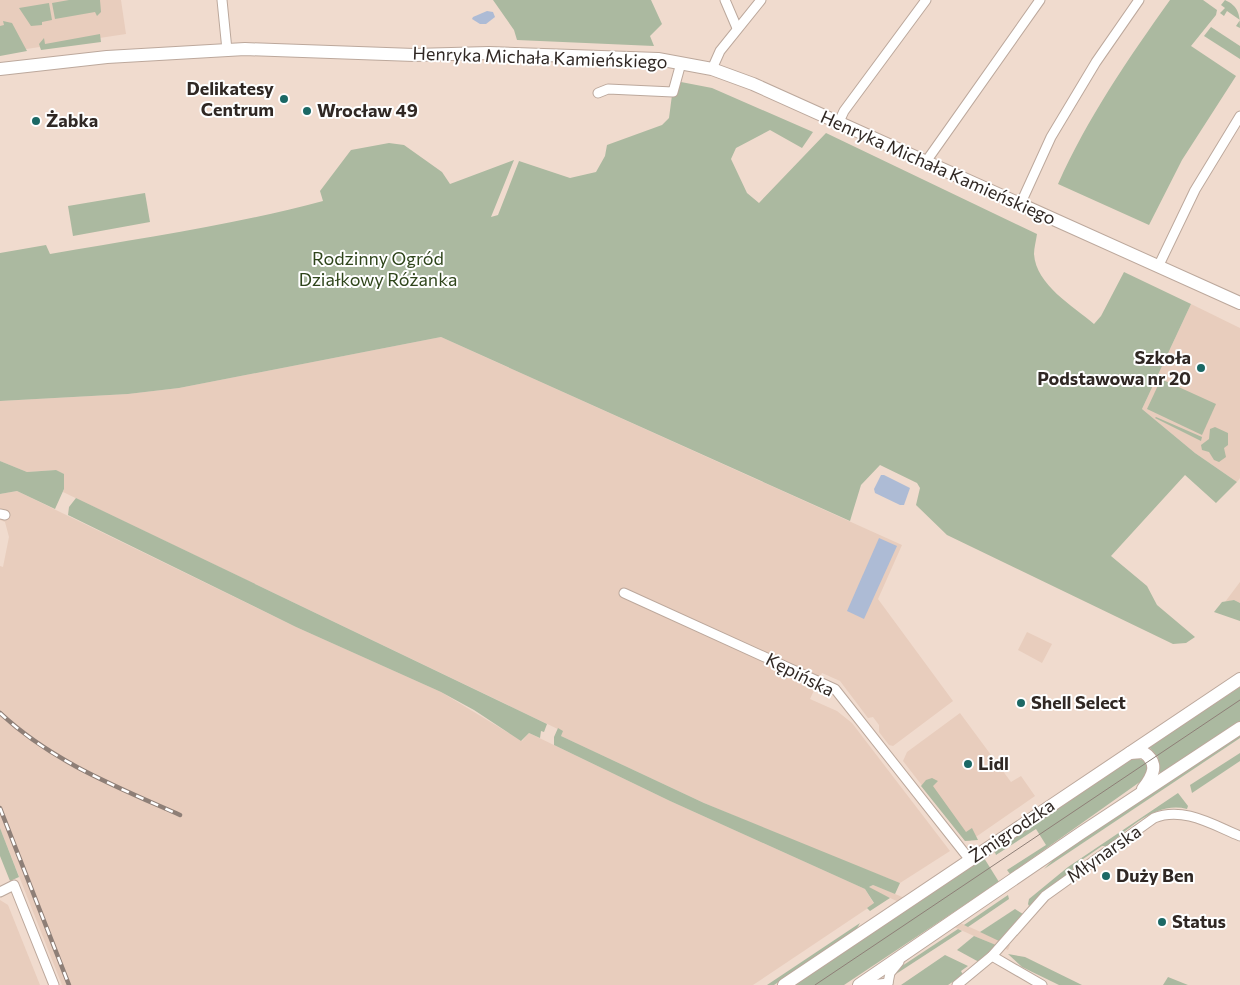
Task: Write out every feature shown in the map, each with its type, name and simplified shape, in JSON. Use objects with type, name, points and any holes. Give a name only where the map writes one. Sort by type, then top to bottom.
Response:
[{"type":"street","points":[[222,0],[227,50]]},
{"type":"street","points":[[725,0],[737,28]]},
{"type":"street","points":[[712,69],[720,51],[761,0]]},
{"type":"street","points":[[838,124],[844,111],[926,0]]},
{"type":"street","points":[[925,163],[1040,0]]},
{"type":"street","points":[[1020,205],[1051,138],[1096,62],[1139,0]]},
{"type":"street","name":"Henryka Michała Kamieńskiego","points":[[0,69],[107,57],[278,49],[414,55],[489,53],[641,58],[681,63],[712,69],[753,84],[838,124],[1240,303]]},
{"type":"street","points":[[598,93],[608,90],[673,92],[681,63]]},
{"type":"street","points":[[1158,267],[1195,190],[1240,116]]},
{"type":"street","name":"Kępińska","points":[[624,593],[834,690],[970,860]]},
{"type":"street","name":"Żmigrodzka","points":[[784,985],[1240,679]]},
{"type":"street","points":[[859,985],[1140,793],[1240,728]]},
{"type":"street","points":[[1130,752],[1143,752],[1153,762],[1154,769],[1151,778],[1140,793]]},
{"type":"street","name":"Młynarska","points":[[957,985],[992,956],[1045,896],[1154,818],[1166,814],[1183,814],[1240,836]]},
{"type":"street","points":[[0,892],[14,885],[54,985]]},
{"type":"street","points":[[872,985],[889,984],[890,973],[904,955]]},
{"type":"street","points":[[992,956],[1042,985]]},
{"type":"shaded area","points":[[0,0],[121,0],[126,34],[0,53]]},
{"type":"shaded area","name":"Szkoła Podstawowa nr 20","points":[[1191,304],[1240,328],[1240,478],[1237,482],[1195,453],[1142,409]]},
{"type":"shaded area","points":[[441,337],[902,545],[878,599],[953,701],[893,746],[889,745],[879,732],[879,725],[873,717],[868,718],[840,681],[822,673],[810,699],[837,711],[852,723],[950,851],[900,883],[823,853],[704,803],[563,737],[561,736],[562,731],[63,492],[64,489],[56,470],[27,472],[0,461],[0,401],[128,394],[179,388]]},
{"type":"shaded area","points":[[17,491],[296,627],[441,692],[522,741],[529,733],[670,801],[865,889],[874,904],[753,985],[62,985],[0,828],[0,566],[3,567],[9,537],[5,522],[0,520],[0,494]]},
{"type":"shaded area","points":[[1240,582],[1240,603],[1234,600],[1225,602]]},
{"type":"shaded area","points":[[1027,632],[1052,644],[1042,663],[1018,650]]},
{"type":"shaded area","points":[[960,713],[1011,782],[1021,776],[1035,796],[970,841],[965,841],[903,761],[907,752]]},
{"type":"shaded area","points":[[873,885],[1010,945],[1008,950],[868,888]]},
{"type":"shaded area","points":[[0,900],[8,905],[40,985],[0,985]]},
{"type":"green space","points":[[69,0],[100,0],[101,12],[97,16],[95,12],[55,19],[52,3]]},
{"type":"green space","points":[[493,0],[651,0],[662,24],[650,36],[654,46],[517,40],[514,30]]},
{"type":"green space","points":[[1170,0],[1203,0],[1217,10],[1216,15],[1191,46],[1236,76],[1182,160],[1149,225],[1058,184],[1082,135],[1124,66]]},
{"type":"green space","points":[[1225,0],[1233,5],[1240,20],[1227,11],[1224,16],[1220,13],[1225,8],[1221,5]]},
{"type":"green space","points":[[49,3],[52,20],[42,22],[42,25],[31,26],[19,8]]},
{"type":"green space","points":[[3,21],[12,23],[27,51],[0,56],[0,26],[4,25]]},
{"type":"green space","points":[[1211,27],[1240,46],[1240,59],[1204,36]]},
{"type":"green space","points":[[100,34],[101,42],[41,50],[39,44],[44,38],[45,44]]},
{"type":"green space","name":"Rodzinny Ogród Działkowy Różanka","points":[[681,82],[712,88],[813,132],[802,148],[770,130],[736,148],[731,159],[747,193],[759,203],[826,133],[1037,234],[1034,254],[1036,265],[1041,275],[1057,294],[1094,324],[1101,316],[1124,272],[1191,304],[1142,409],[1195,453],[1237,482],[1216,503],[1185,475],[1111,556],[1147,586],[1157,605],[1195,637],[1186,643],[1173,644],[947,535],[916,505],[920,488],[917,483],[880,465],[861,485],[850,521],[441,337],[179,388],[128,394],[0,401],[0,253],[46,245],[50,254],[221,224],[323,201],[320,191],[351,150],[389,143],[404,145],[442,172],[450,184],[514,160],[491,217],[498,215],[519,161],[570,178],[596,172],[605,156],[607,145],[662,125],[669,118],[672,95],[677,95]]},
{"type":"green space","points":[[145,193],[150,222],[73,236],[68,206]]},
{"type":"green space","points":[[1161,379],[1216,404],[1202,435],[1147,409]]},
{"type":"green space","points":[[1155,418],[1202,437],[1201,441]]},
{"type":"green space","points":[[1215,427],[1228,433],[1228,445],[1224,448],[1226,457],[1219,462],[1214,460],[1209,452],[1202,450],[1201,445],[1209,439],[1210,429]]},
{"type":"green space","points":[[0,461],[27,472],[56,470],[64,474],[64,489],[55,509],[17,491],[0,494]]},
{"type":"green space","points":[[76,498],[547,724],[544,732],[541,731],[540,738],[529,733],[521,741],[474,710],[441,692],[296,627],[68,515],[69,507]]},
{"type":"green space","points":[[1234,600],[1240,603],[1240,621],[1214,612],[1222,602]]},
{"type":"green space","points":[[1240,687],[1240,721],[1160,774],[1158,757],[1149,747]]},
{"type":"green space","points":[[558,728],[563,731],[561,736],[704,803],[900,883],[895,894],[873,885],[869,887],[890,898],[870,911],[867,908],[874,903],[865,889],[670,801],[554,745],[554,737]]},
{"type":"green space","points":[[1240,735],[1240,738],[1044,869],[1056,857]]},
{"type":"green space","points":[[1240,753],[1240,761],[1192,793],[1190,785]]},
{"type":"green space","points":[[1137,758],[1147,762],[1148,768],[1144,779],[1010,874],[1007,870],[1046,845],[1036,829],[996,855],[994,850],[1128,761]]},
{"type":"green space","points":[[932,778],[938,781],[933,786],[966,832],[972,828],[978,840],[965,841],[921,786],[926,780]]},
{"type":"green space","points":[[1178,793],[1188,806],[1187,809],[1165,809],[1144,818],[1107,846],[1102,846],[1073,866],[1073,870],[1029,906],[1029,899],[1068,867]]},
{"type":"green space","points":[[0,828],[19,877],[10,881],[0,856]]},
{"type":"green space","points":[[984,858],[999,882],[844,985],[794,985]]},
{"type":"green space","points":[[1008,895],[1009,899],[968,927],[964,925]]},
{"type":"green space","points":[[1015,909],[1023,914],[999,941],[980,932]]},
{"type":"green space","points":[[860,923],[856,930],[774,985],[767,985]]},
{"type":"green space","points":[[958,929],[962,931],[896,974],[902,966]]},
{"type":"green space","points":[[974,936],[996,945],[979,962],[957,950]]},
{"type":"green space","points":[[1008,954],[1025,957],[1082,985],[1059,985],[1022,967]]},
{"type":"green space","points":[[945,955],[968,966],[961,971],[963,975],[948,985],[901,985]]},
{"type":"green space","points":[[1168,977],[1188,985],[1163,985]]},
{"type":"water","points":[[487,11],[493,12],[495,17],[486,24],[480,24],[472,19],[473,17]]},
{"type":"water","points":[[881,475],[910,488],[904,505],[900,505],[875,493],[874,489]]},
{"type":"water","points":[[879,538],[897,546],[864,619],[847,611]]},
{"type":"tram line","points":[[815,985],[1240,700]]},
{"type":"railway","points":[[0,713],[41,745],[85,772],[180,815]]},
{"type":"railway","points":[[0,808],[69,985]]},
{"type":"place","name":"Delikatesy Centrum","points":[[284,99]]},
{"type":"place","name":"Wrocław 49","points":[[307,111]]},
{"type":"place","name":"Żabka","points":[[36,121]]},
{"type":"place","name":"Szkoła Podstawowa nr 20","points":[[1201,368]]},
{"type":"place","name":"Shell Select","points":[[1021,703]]},
{"type":"place","name":"Lidl","points":[[968,764]]},
{"type":"place","name":"Duży Ben","points":[[1106,876]]},
{"type":"place","name":"Status","points":[[1162,922]]}]
